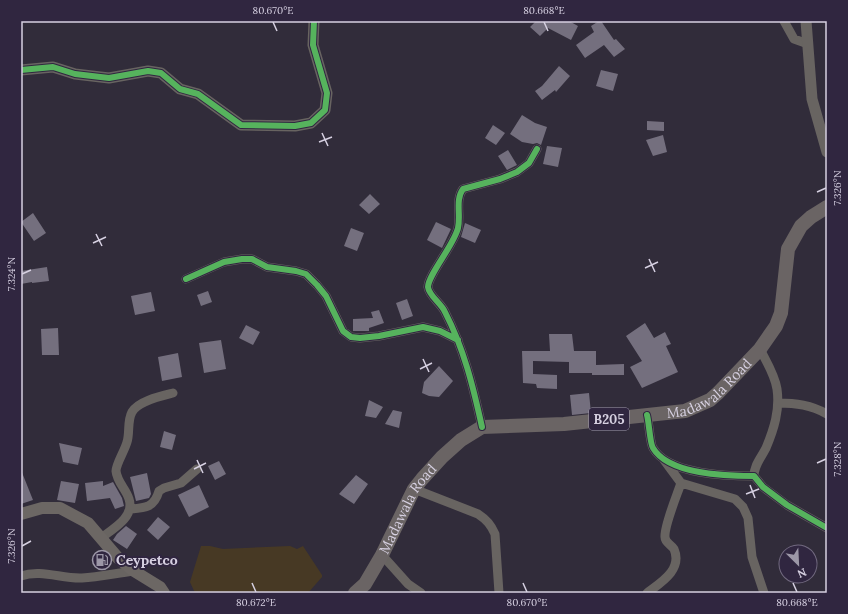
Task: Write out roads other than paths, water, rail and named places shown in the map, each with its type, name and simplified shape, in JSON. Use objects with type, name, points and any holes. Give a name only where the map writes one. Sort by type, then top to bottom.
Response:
[{"type":"main road","name":"Madawala Road","points":[[355,593],[365,584],[382,556],[414,489],[422,478],[461,440],[482,427],[564,424],[648,415],[685,410],[710,400],[760,349],[776,326],[781,313],[788,250],[801,226],[810,217],[827,207]]},
{"type":"main road","points":[[21,514],[42,508],[60,508],[88,523],[118,558],[134,571],[160,587],[164,593]]},
{"type":"street","points":[[21,70],[53,67],[75,74],[109,78],[148,71],[161,73],[180,89],[198,94],[241,125],[295,126],[311,123],[325,110],[327,93],[313,44],[314,21]]},
{"type":"street","points":[[784,21],[794,39],[808,44]]},
{"type":"street","points":[[806,21],[812,99],[827,152]]},
{"type":"street","points":[[482,427],[465,358],[441,305],[431,294],[428,288],[429,281],[450,248],[458,228],[459,194],[463,189],[500,179],[517,172],[529,163],[537,149]]},
{"type":"street","points":[[186,279],[224,262],[242,259],[252,260],[267,266],[306,274],[318,285],[326,296],[344,331],[351,337],[360,338],[379,336],[422,327],[440,331],[458,340]]},
{"type":"street","points":[[760,349],[777,388],[778,403],[776,423],[765,450],[754,470],[754,476],[762,486],[787,504],[825,523]]},
{"type":"street","points":[[101,538],[121,524],[130,509],[129,499],[121,485],[116,470],[127,441],[132,412],[150,399],[173,393]]},
{"type":"street","points":[[778,403],[804,404],[814,407],[827,414]]},
{"type":"street","points":[[648,415],[653,448],[663,458],[681,483],[735,499],[743,507],[748,518],[752,557],[764,593]]},
{"type":"street","points":[[663,458],[679,467],[701,473],[724,476],[754,476]]},
{"type":"street","points":[[130,509],[151,505],[157,498],[159,491],[181,483],[197,469]]},
{"type":"street","points":[[647,593],[668,577],[674,569],[674,550],[666,541],[665,537],[669,517],[681,483]]},
{"type":"street","points":[[414,489],[478,514],[491,525],[495,534],[499,593]]},
{"type":"street","points":[[382,556],[408,584],[421,593]]},
{"type":"street","points":[[21,576],[40,573],[60,577],[82,578],[134,571]]},
{"type":"place","name":"Ceypetco","points":[[102,560]]}]
